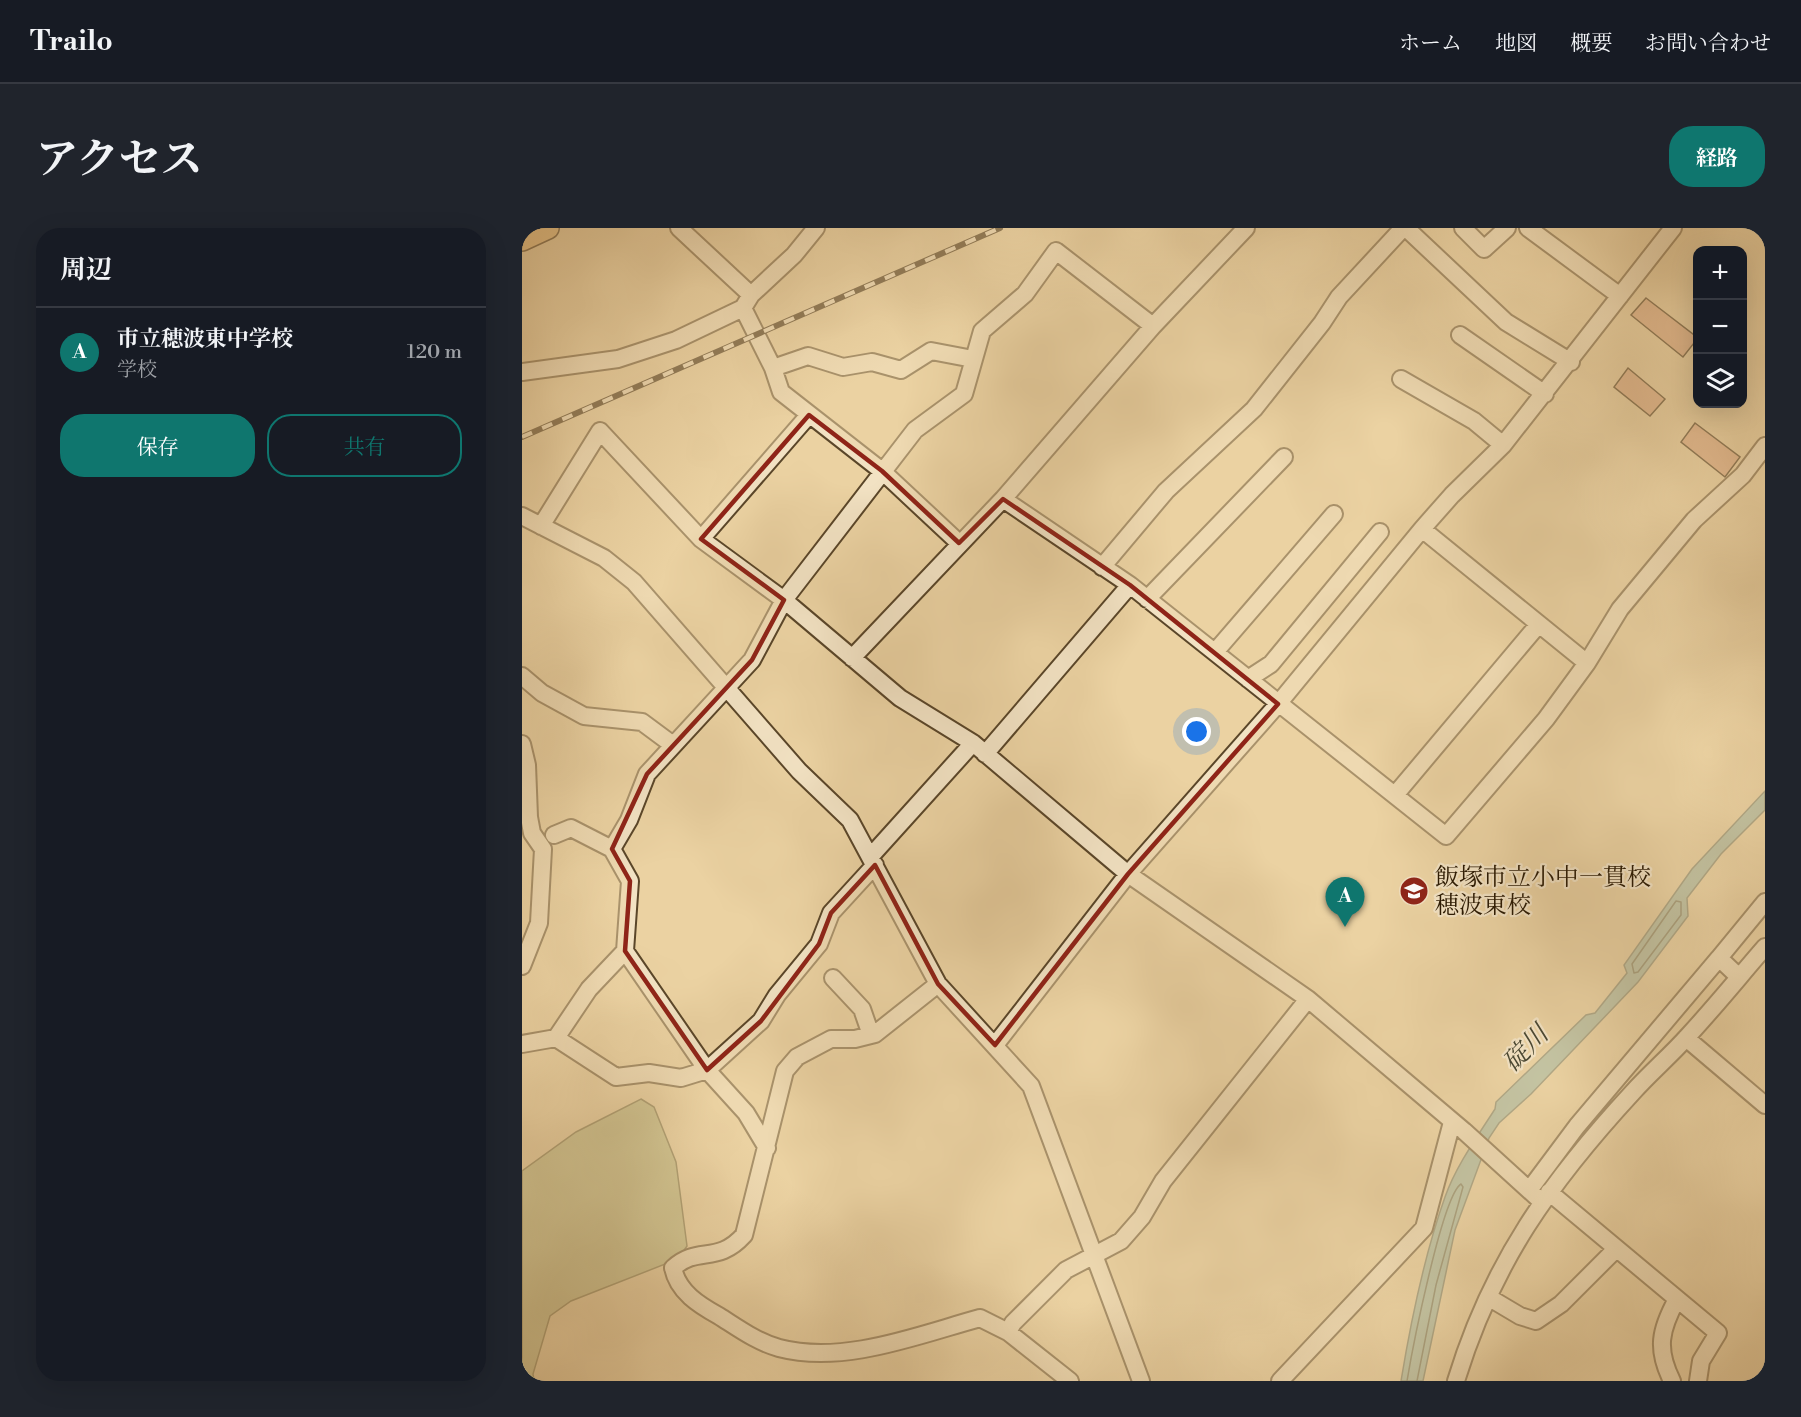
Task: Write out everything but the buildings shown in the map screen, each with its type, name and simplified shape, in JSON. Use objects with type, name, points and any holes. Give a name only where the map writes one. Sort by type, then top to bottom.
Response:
[{"type":"main road","points":[[522,240],[548,228]]},
{"type":"street","points":[[679,228],[747,301],[781,392],[882,471],[959,543]]},
{"type":"street","points":[[522,372],[618,358],[676,340],[747,301],[794,255],[816,228]]},
{"type":"street","points":[[852,658],[1003,499],[1153,326],[1246,228]]},
{"type":"street","points":[[1102,567],[1166,491],[1254,409],[1322,323],[1339,297],[1405,228],[1506,322],[1571,362]]},
{"type":"street","points":[[1463,228],[1484,249],[1507,228]]},
{"type":"street","points":[[1528,228],[1620,296]]},
{"type":"street","points":[[995,1045],[1128,874],[1278,704],[1422,529],[1452,495],[1503,445],[1571,362],[1673,228]]},
{"type":"street","points":[[612,849],[629,820],[647,774],[752,660],[784,600],[915,430],[964,394],[982,331],[1025,294],[1056,251],[1153,326]]},
{"type":"street","points":[[1460,335],[1545,394]]},
{"type":"street","points":[[773,368],[808,356],[843,367],[872,362],[901,370],[932,351],[973,359]]},
{"type":"street","points":[[1401,379],[1474,421],[1503,445]]},
{"type":"street","points":[[701,539],[809,415]]},
{"type":"street","points":[[541,526],[600,431],[701,539],[784,600],[900,698],[979,748],[1128,874],[1308,999],[1495,1158],[1616,1249],[1718,1333],[1701,1361],[1698,1381]]},
{"type":"street","points":[[1003,499],[1130,585],[1446,836],[1545,719],[1587,663],[1620,609],[1694,520],[1743,475],[1765,446]]},
{"type":"street","points":[[1147,599],[1284,456]]},
{"type":"street","points":[[1215,652],[1334,514]]},
{"type":"street","points":[[522,516],[604,558],[634,582],[800,771],[850,820],[938,984],[1031,1086],[1141,1381]]},
{"type":"street","points":[[1422,529],[1587,663]]},
{"type":"street","points":[[1248,679],[1271,664],[1380,532]]},
{"type":"street","points":[[522,1044],[556,1038],[616,1077],[649,1072],[681,1078],[707,1070],[761,1021],[777,994],[819,944],[831,913],[873,860],[1130,585]]},
{"type":"street","points":[[1395,795],[1538,625]]},
{"type":"street","points":[[522,676],[542,693],[584,716],[642,722],[673,745]]},
{"type":"street","points":[[522,744],[527,765],[529,817],[532,833],[543,849],[539,923],[522,966]]},
{"type":"street","points":[[555,835],[571,828],[612,849],[630,880],[625,951],[707,1070],[746,1113],[767,1148]]},
{"type":"street","points":[[1456,1381],[1466,1348],[1488,1297],[1577,1126],[1765,902]]},
{"type":"street","points":[[1540,1194],[1618,1108],[1686,1038],[1765,947]]},
{"type":"street","points":[[556,1038],[589,989],[625,951]]},
{"type":"street","points":[[1719,958],[1739,977]]},
{"type":"street","points":[[833,978],[862,1009],[871,1035]]},
{"type":"street","points":[[938,984],[871,1035],[855,1039],[831,1040],[797,1057],[785,1071],[744,1235],[732,1248],[719,1253],[685,1258],[673,1268],[675,1277],[689,1297],[756,1339],[780,1348],[828,1352],[875,1346],[980,1318],[1008,1332],[1070,1381]]},
{"type":"street","points":[[1008,1332],[1013,1323],[1066,1270],[1121,1241],[1142,1217],[1163,1181],[1308,999]]},
{"type":"street","points":[[1686,1038],[1765,1105]]},
{"type":"street","points":[[1281,1381],[1424,1228],[1458,1126]]},
{"type":"street","points":[[1488,1297],[1520,1316],[1536,1321],[1561,1304],[1616,1249]]},
{"type":"street","points":[[1672,1381],[1663,1363],[1662,1334],[1666,1318],[1677,1299]]},
{"type":"highlighted area","points":[[809,415],[882,471],[959,543],[1003,499],[1130,585],[1278,704],[1128,874],[995,1045],[938,984],[875,865],[831,913],[819,944],[761,1021],[707,1070],[625,951],[630,881],[612,849],[647,774],[752,660],[784,600],[701,539]]},
{"type":"green space","points":[[641,1099],[654,1107],[676,1162],[687,1246],[678,1259],[571,1301],[550,1316],[533,1374],[534,1381],[522,1381],[522,1171],[576,1132]]},
{"type":"water","points":[[1765,791],[1765,810],[1721,854],[1687,898],[1688,916],[1638,982],[1531,1094],[1499,1123],[1489,1138],[1455,1230],[1423,1381],[1401,1381],[1419,1288],[1445,1197],[1461,1163],[1495,1109],[1496,1102],[1586,1015],[1595,1013],[1627,973],[1624,965],[1692,869]]},
{"type":"railway","points":[[522,437],[1000,228]]},
{"type":"place","name":"飯塚市立小中一貫校 穂波東校","points":[[1414,891]]},
{"type":"place","name":"市立穂波東中学校","points":[[1345,927]]},
{"type":"water label","name":"碇川","points":[[1525,1048]]}]
